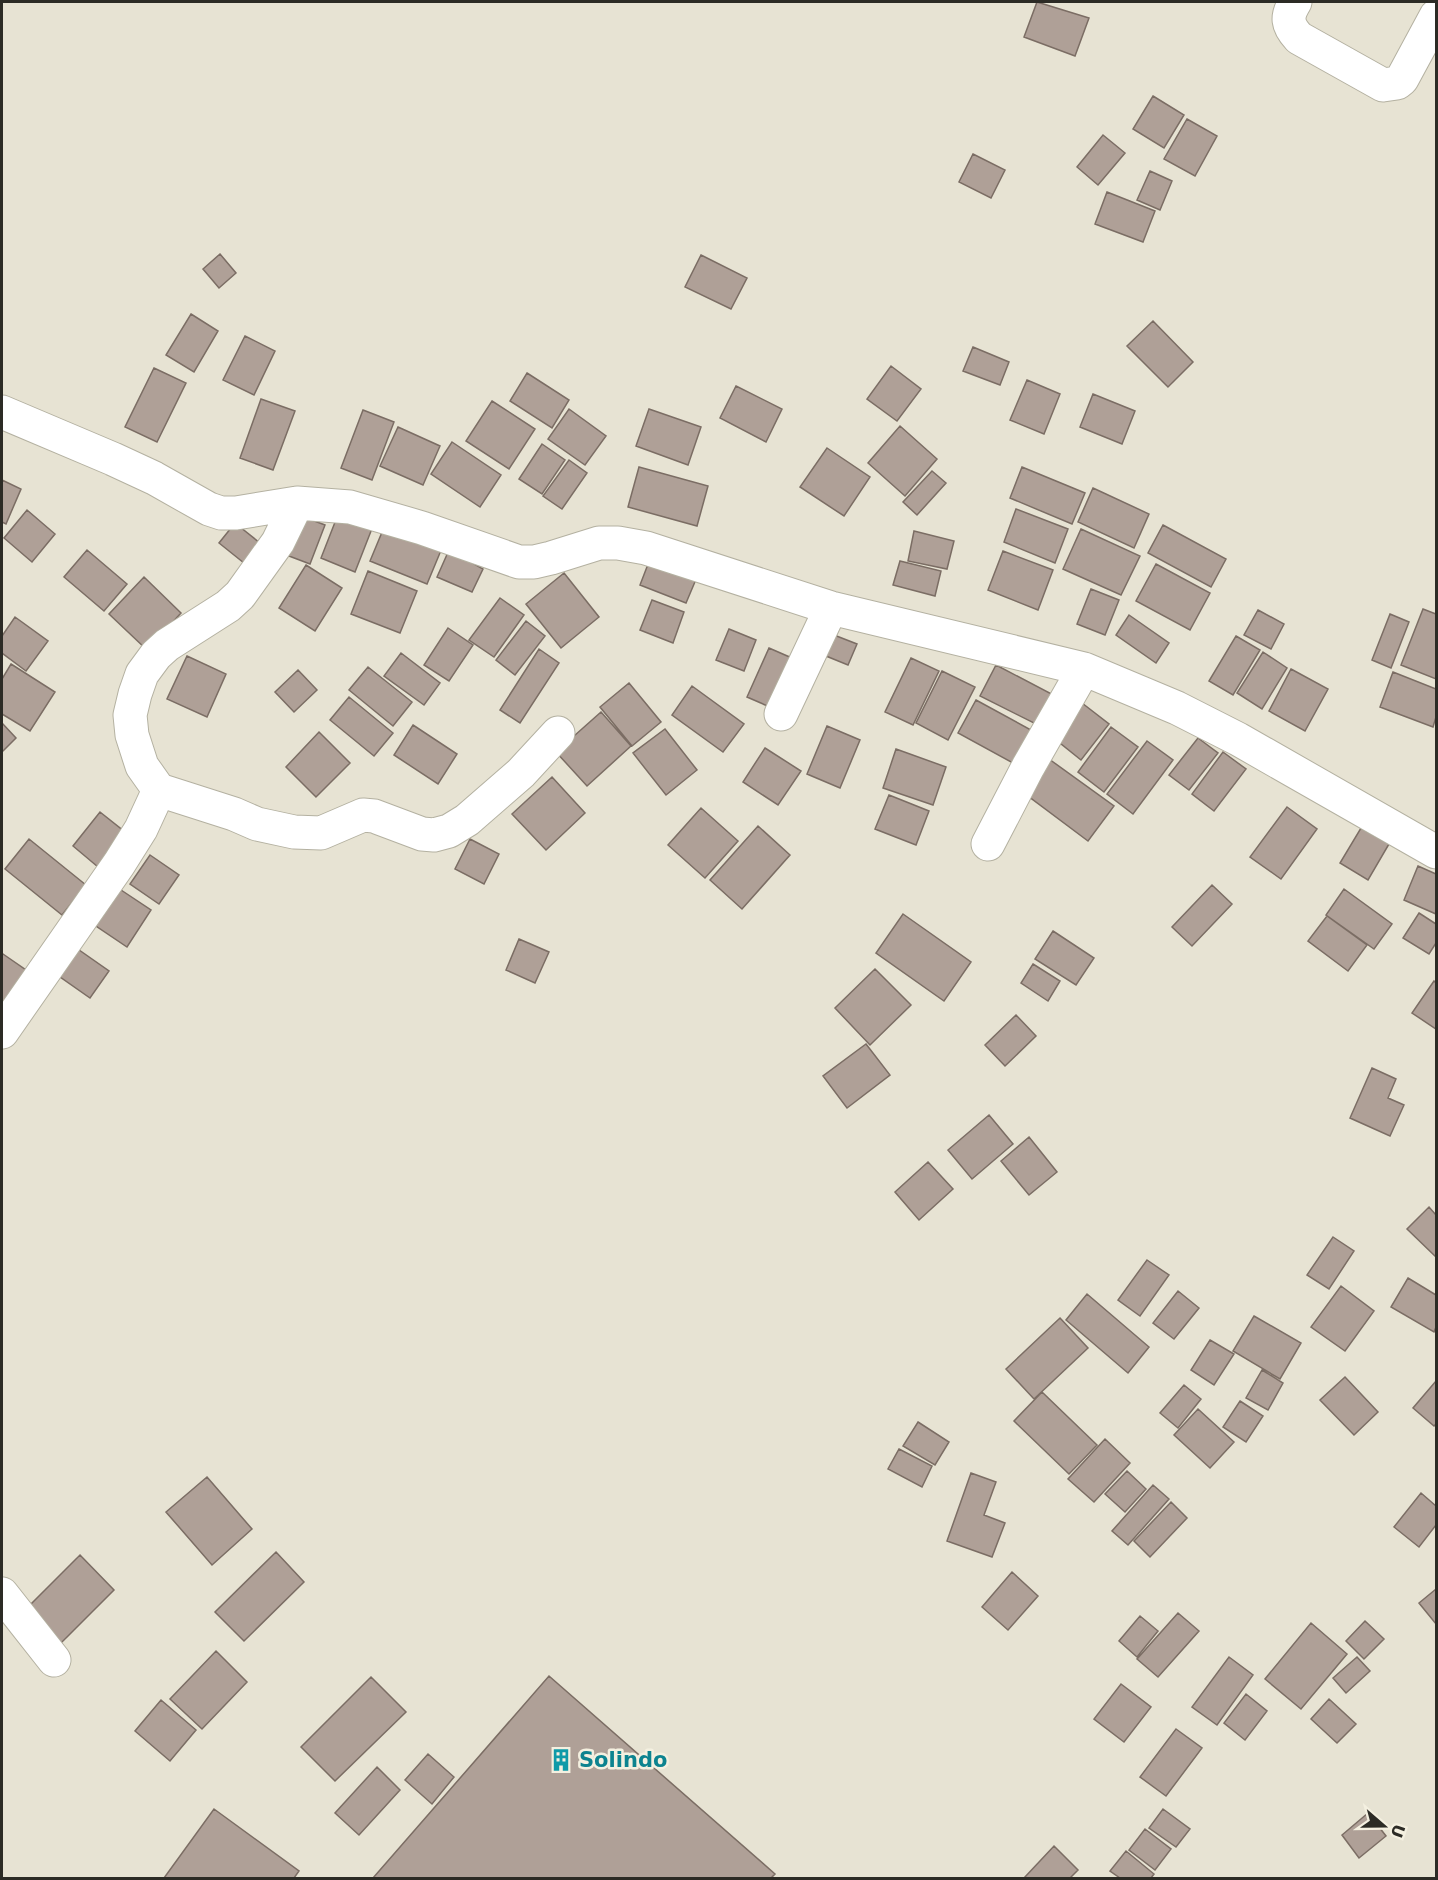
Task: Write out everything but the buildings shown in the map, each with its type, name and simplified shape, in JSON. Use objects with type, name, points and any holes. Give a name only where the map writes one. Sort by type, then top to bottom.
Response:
[{"type":"street","points":[[1295,2],[1289,12],[1288,20],[1290,28],[1299,38],[1383,85],[1402,80],[1437,16]]},
{"type":"street","points":[[2,412],[113,459],[221,513],[236,513],[297,503],[343,506],[373,513],[519,562],[534,562],[551,558],[598,543],[618,543],[646,548],[831,608],[1084,669],[1177,708],[1228,734],[1437,852]]},
{"type":"street","points":[[297,503],[278,542],[240,595],[228,606],[167,645],[156,655],[142,674],[130,715],[132,735],[142,766],[159,790],[227,811],[257,824],[294,832],[321,833],[363,815],[374,816],[422,834],[434,835],[448,831],[467,820],[521,772],[558,733]]},
{"type":"street","points":[[781,714],[831,608]]},
{"type":"street","points":[[988,844],[1028,767],[1084,669]]},
{"type":"street","points":[[2,1032],[119,864],[141,829],[159,790]]},
{"type":"street","points":[[2,1594],[54,1660]]},
{"type":"place","name":"Solindo","points":[[561,1760]]}]
